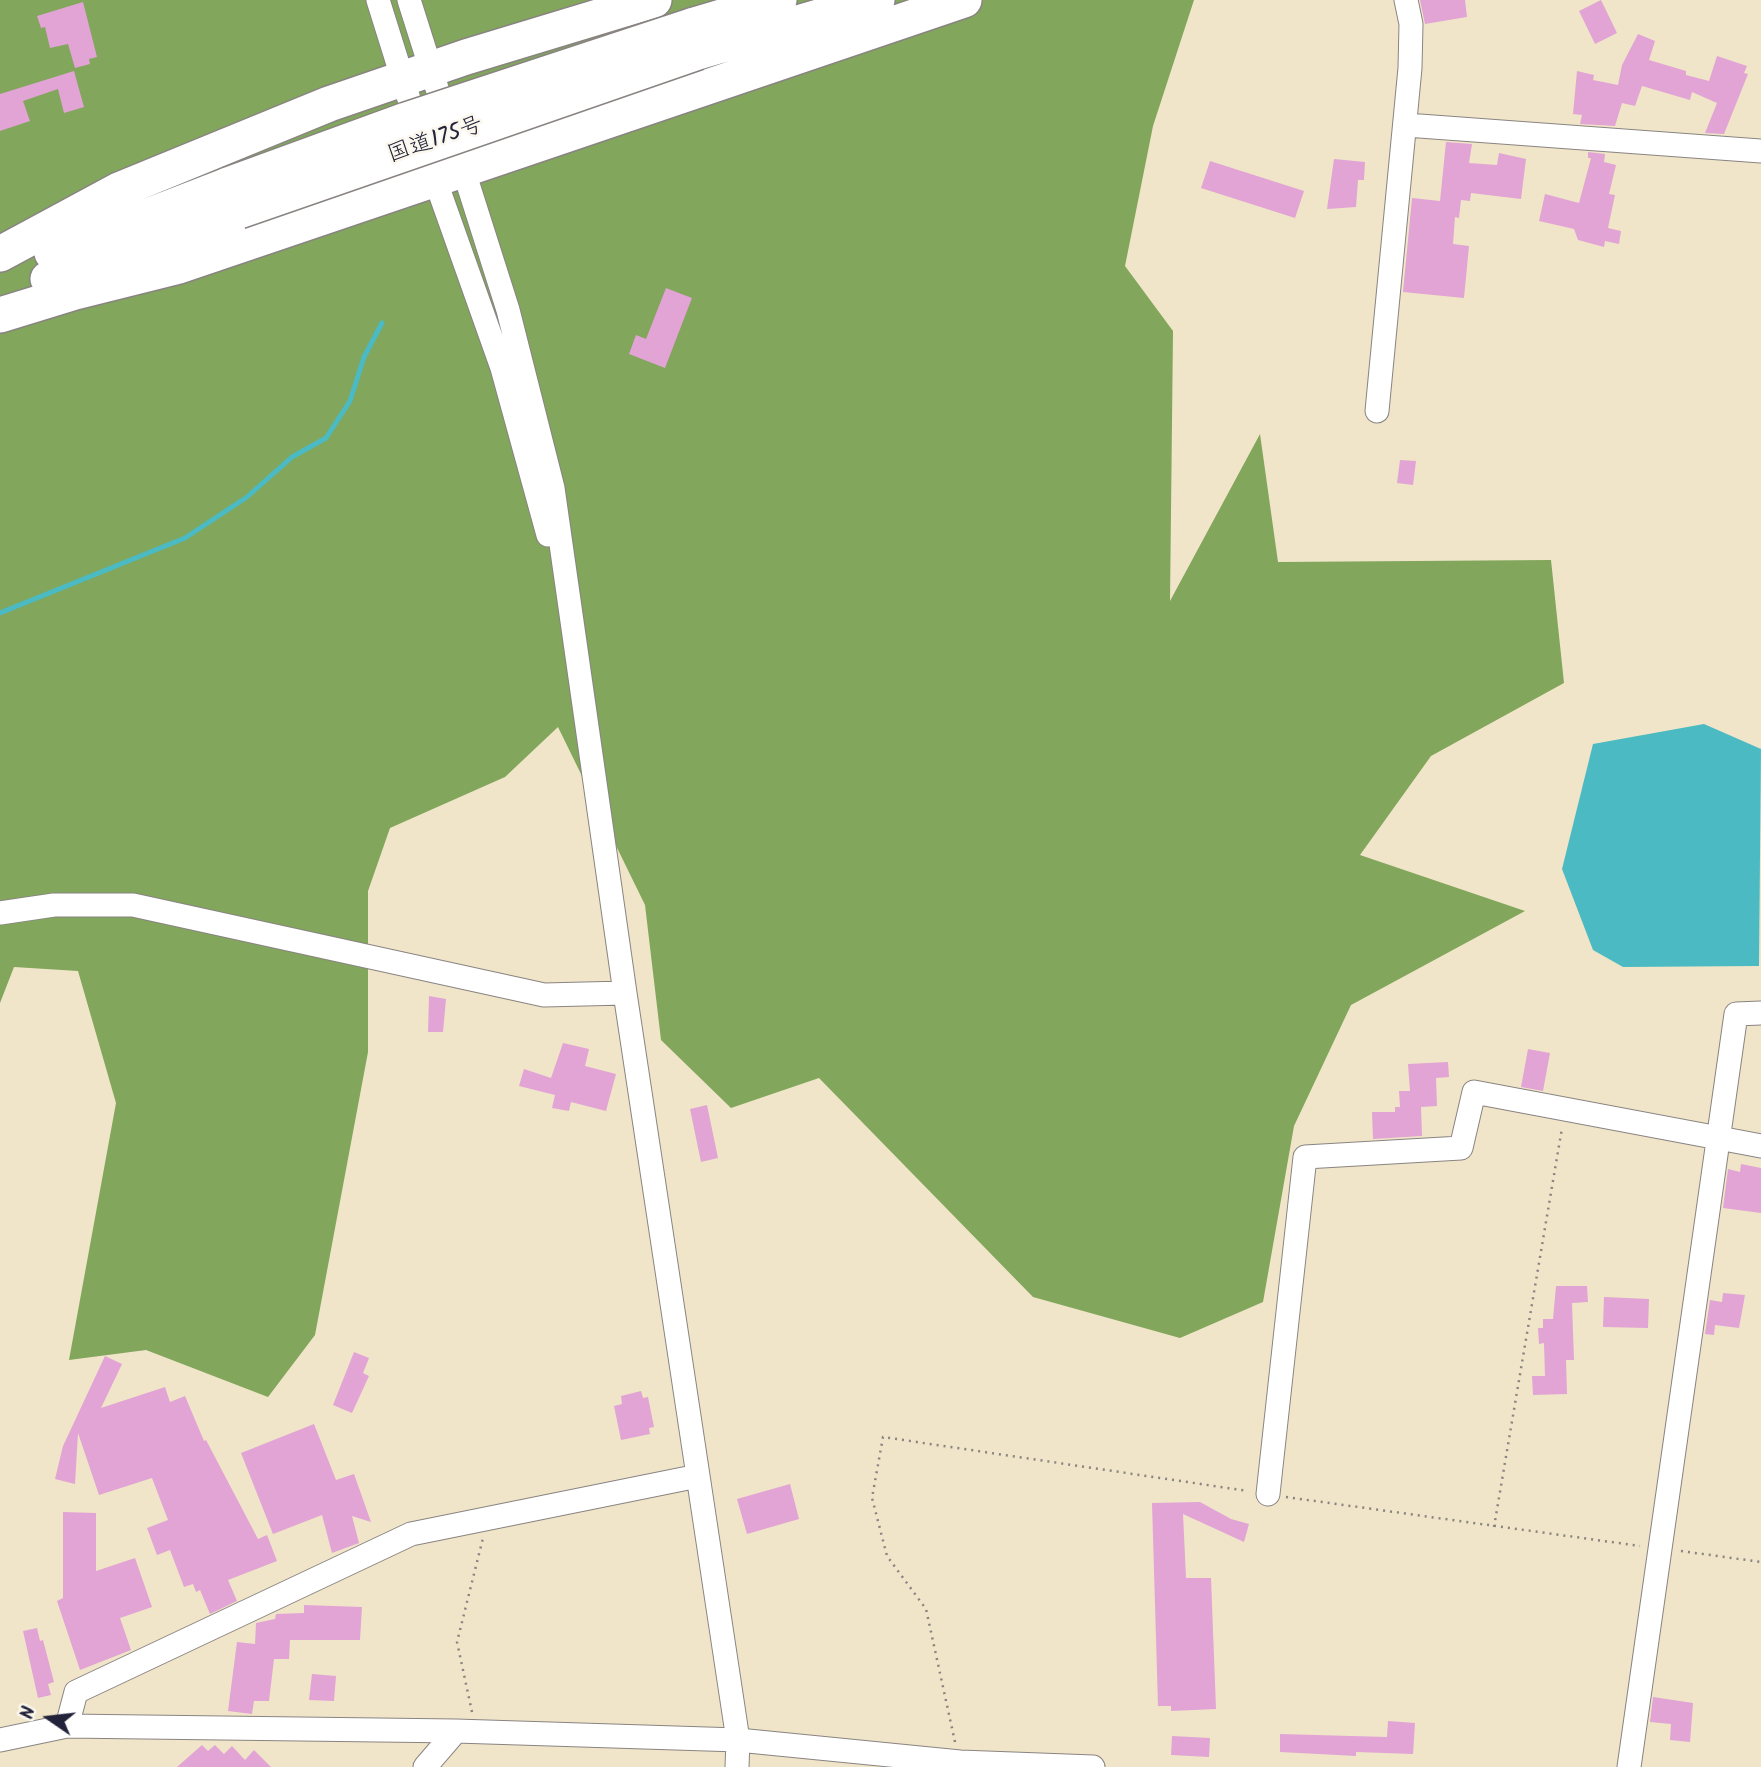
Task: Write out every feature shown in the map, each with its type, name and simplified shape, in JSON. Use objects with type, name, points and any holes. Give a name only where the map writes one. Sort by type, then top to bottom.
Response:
[{"type":"highway","points":[[0,254],[118,190],[329,104],[654,0]]},
{"type":"highway","name":"国道175号","points":[[694,39],[779,0]]},
{"type":"highway","name":"国道175号","points":[[0,300],[406,120],[694,39],[877,0]]},
{"type":"highway","points":[[0,315],[75,292],[179,266],[964,0]]},
{"type":"highway","name":"国道175号","points":[[0,273],[234,198]]},
{"type":"street","points":[[378,0],[416,74],[449,173],[573,629],[738,1740],[737,1767]]},
{"type":"street","points":[[409,0],[416,74]]},
{"type":"street","points":[[1377,411],[1406,125],[1411,24],[1406,0]]},
{"type":"street","points":[[1406,125],[1761,151]]},
{"type":"street","points":[[0,913],[54,905],[133,905],[544,995],[625,993]]},
{"type":"street","points":[[1629,1767],[1736,1014],[1761,1013]]},
{"type":"street","points":[[1268,1494],[1305,1157],[1461,1148],[1474,1092],[1761,1146]]},
{"type":"street","points":[[67,1726],[76,1692],[411,1534],[488,1516],[698,1476]]},
{"type":"street","points":[[0,1740],[67,1726],[467,1732],[738,1740],[785,1756],[1093,1767]]},
{"type":"street","points":[[425,1767],[467,1732]]},
{"type":"path","points":[[1494,1527],[1566,1108]]},
{"type":"path","points":[[960,1762],[926,1609],[887,1556],[873,1498],[883,1437],[1494,1527],[1761,1562]]},
{"type":"path","points":[[467,1732],[465,1686],[457,1642],[488,1516]]},
{"type":"green space","points":[[0,0],[1194,0],[1153,126],[1125,266],[1173,331],[1170,601],[1260,434],[1278,562],[1551,560],[1564,683],[1431,756],[1360,855],[1525,911],[1351,1005],[1294,1126],[1263,1302],[1180,1338],[1033,1297],[819,1078],[731,1108],[661,1040],[645,905],[558,727],[505,777],[390,828],[368,891],[368,1052],[315,1335],[268,1397],[146,1350],[69,1360],[116,1103],[78,971],[14,967],[0,1003]]},
{"type":"water","points":[[1704,724],[1761,749],[1759,966],[1623,967],[1593,950],[1562,869],[1593,744]]},
{"type":"building","points":[[1420,0],[1465,0],[1467,17],[1425,24]]},
{"type":"building","points":[[1601,0],[1617,33],[1595,44],[1579,11]]},
{"type":"building","points":[[83,2],[97,57],[89,59],[90,64],[75,68],[68,44],[50,48],[45,27],[41,28],[37,16]]},
{"type":"building","points":[[1638,34],[1655,41],[1649,60],[1686,71],[1686,75],[1709,81],[1717,56],[1747,66],[1744,73],[1748,74],[1724,134],[1705,133],[1717,103],[1692,92],[1690,100],[1642,86],[1635,106],[1622,103],[1615,126],[1580,124],[1582,115],[1573,114],[1577,71],[1594,75],[1593,80],[1618,85],[1622,65]]},
{"type":"building","points":[[74,71],[84,107],[64,113],[58,89],[23,101],[30,121],[0,131],[0,94]]},
{"type":"building","points":[[1446,142],[1472,144],[1469,163],[1497,165],[1499,153],[1526,159],[1521,199],[1471,193],[1470,201],[1461,200],[1459,218],[1455,217],[1453,244],[1469,246],[1464,298],[1403,292],[1412,198],[1440,201]]},
{"type":"building","points":[[1588,152],[1605,154],[1604,162],[1616,165],[1609,194],[1615,195],[1608,228],[1621,231],[1619,244],[1605,241],[1604,247],[1578,240],[1574,229],[1539,221],[1545,194],[1579,203],[1591,158],[1588,158]]},
{"type":"building","points":[[1334,159],[1365,162],[1364,180],[1358,180],[1356,207],[1327,209]]},
{"type":"building","points":[[1210,161],[1304,191],[1295,218],[1201,188]]},
{"type":"building","points":[[666,288],[692,298],[665,368],[629,354],[636,335],[646,339]]},
{"type":"building","points":[[1400,460],[1416,461],[1413,485],[1397,483]]},
{"type":"building","points":[[429,996],[446,999],[443,1032],[428,1032]]},
{"type":"building","points":[[563,1043],[589,1049],[585,1066],[616,1074],[606,1111],[571,1102],[569,1111],[552,1108],[555,1095],[519,1086],[524,1069],[551,1078]]},
{"type":"building","points":[[1528,1049],[1550,1053],[1543,1091],[1521,1087]]},
{"type":"building","points":[[1448,1062],[1449,1077],[1436,1078],[1437,1106],[1421,1107],[1422,1136],[1373,1139],[1372,1112],[1395,1112],[1395,1107],[1400,1107],[1399,1091],[1410,1091],[1408,1064]]},
{"type":"building","points":[[707,1105],[718,1158],[701,1162],[690,1109]]},
{"type":"building","points":[[1741,1164],[1761,1168],[1761,1213],[1723,1208],[1728,1169],[1740,1172]]},
{"type":"building","points":[[1556,1286],[1587,1286],[1588,1302],[1572,1303],[1574,1360],[1566,1360],[1567,1394],[1533,1395],[1532,1376],[1545,1376],[1544,1343],[1539,1344],[1538,1328],[1543,1328],[1543,1319],[1553,1319]]},
{"type":"building","points":[[1723,1293],[1745,1295],[1739,1328],[1715,1325],[1714,1335],[1705,1334],[1710,1300],[1722,1302]]},
{"type":"building","points":[[1604,1297],[1649,1299],[1648,1328],[1603,1327]]},
{"type":"building","points":[[354,1352],[369,1358],[363,1373],[369,1376],[352,1413],[333,1405]]},
{"type":"building","points":[[105,1356],[122,1364],[101,1408],[165,1387],[170,1402],[185,1396],[204,1441],[206,1440],[258,1539],[267,1535],[277,1561],[228,1580],[237,1601],[210,1614],[200,1590],[196,1592],[193,1584],[184,1587],[170,1550],[157,1555],[147,1528],[168,1520],[152,1478],[99,1495],[78,1433],[75,1484],[55,1479],[63,1446]]},
{"type":"building","points":[[641,1391],[643,1398],[648,1397],[654,1427],[649,1428],[650,1434],[621,1440],[614,1406],[622,1404],[621,1396]]},
{"type":"building","points":[[314,1424],[336,1480],[354,1474],[371,1522],[352,1516],[359,1543],[332,1553],[322,1515],[273,1534],[241,1453]]},
{"type":"building","points":[[790,1484],[799,1519],[747,1534],[737,1499]]},
{"type":"building","points":[[1200,1502],[1231,1519],[1249,1524],[1244,1542],[1183,1514],[1186,1578],[1211,1578],[1216,1709],[1171,1711],[1171,1706],[1158,1706],[1152,1503]]},
{"type":"building","points":[[63,1512],[96,1513],[96,1571],[135,1558],[152,1607],[120,1618],[131,1650],[80,1670],[57,1601],[63,1598]]},
{"type":"building","points":[[304,1605],[362,1607],[360,1640],[290,1640],[289,1659],[274,1659],[269,1701],[254,1701],[252,1714],[228,1711],[237,1642],[255,1644],[256,1623],[275,1619],[276,1614],[304,1613]]},
{"type":"building","points":[[37,1628],[40,1641],[43,1640],[54,1682],[48,1684],[51,1695],[38,1698],[23,1631]]},
{"type":"building","points":[[312,1674],[336,1676],[334,1701],[309,1700]]},
{"type":"building","points":[[1653,1697],[1693,1703],[1690,1742],[1670,1740],[1671,1724],[1650,1722]]},
{"type":"building","points":[[1388,1721],[1415,1723],[1413,1754],[1356,1752],[1356,1756],[1280,1752],[1280,1734],[1387,1737]]},
{"type":"building","points":[[1172,1736],[1210,1738],[1209,1757],[1171,1755]]},
{"type":"building","points":[[202,1745],[208,1751],[215,1745],[224,1754],[232,1746],[245,1760],[254,1750],[271,1767],[177,1767]]},
{"type":"waterway","points":[[0,613],[185,538],[247,497],[292,457],[326,438],[350,401],[364,357],[382,323]]}]
